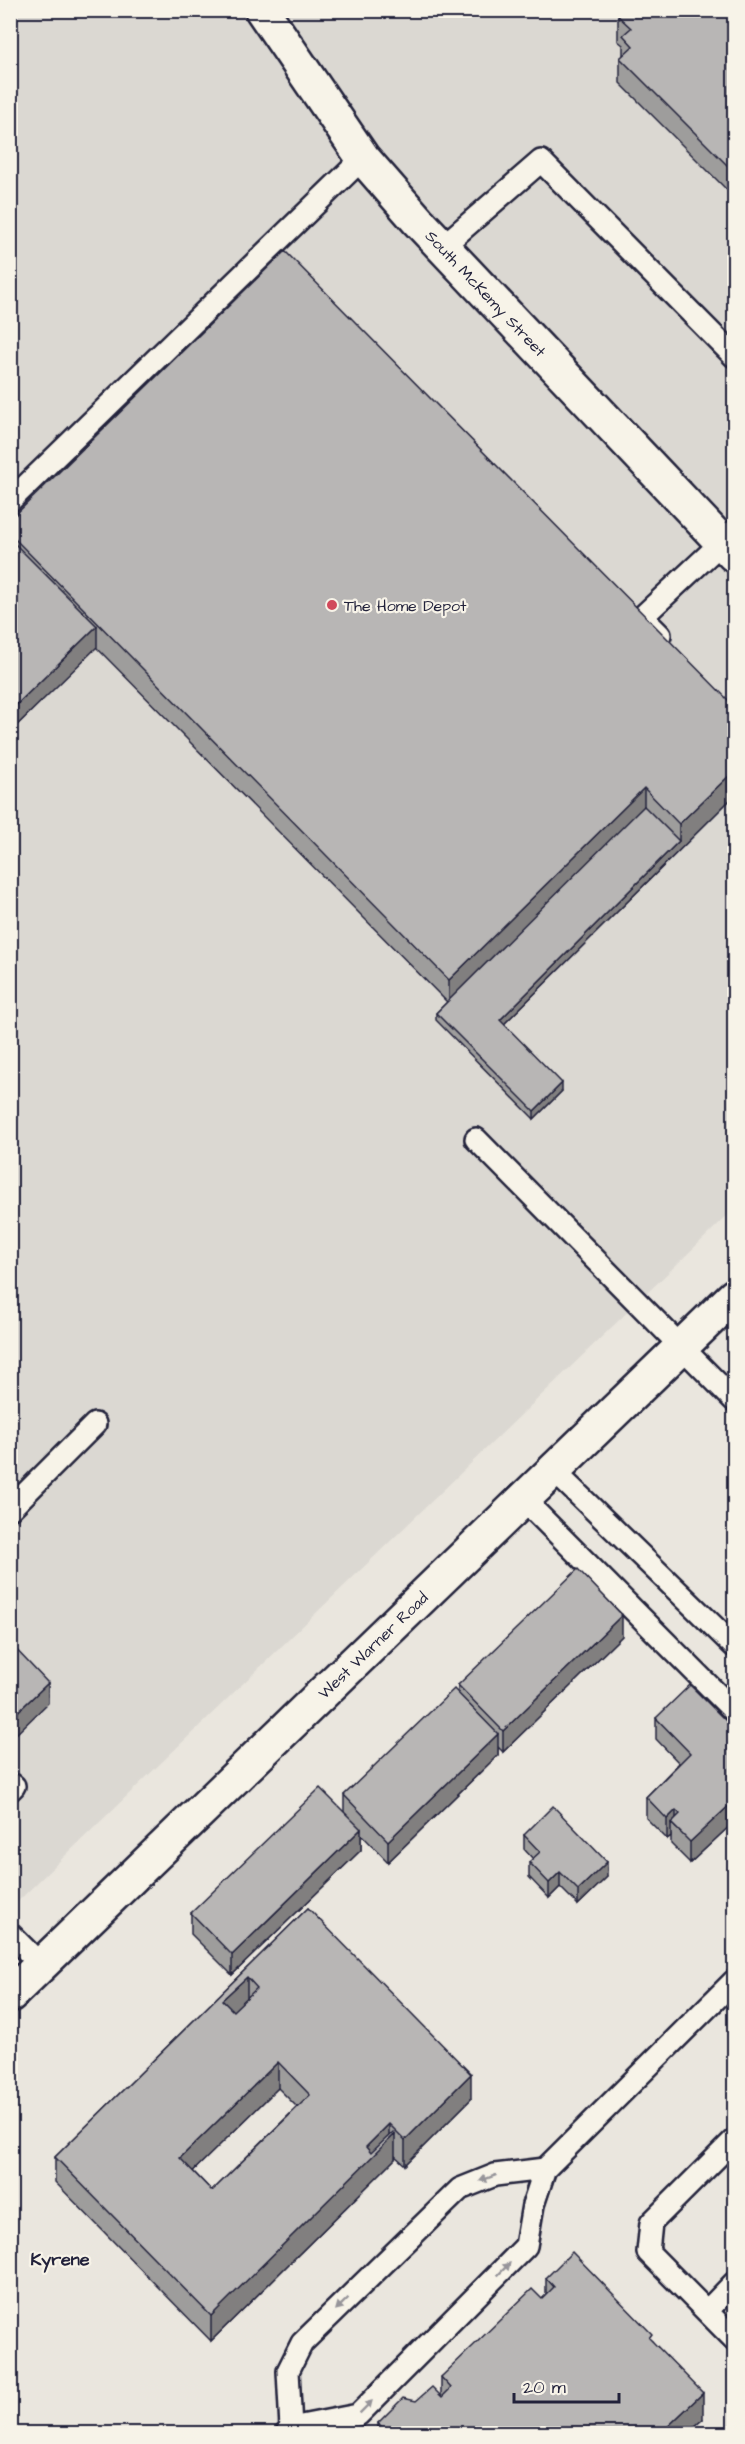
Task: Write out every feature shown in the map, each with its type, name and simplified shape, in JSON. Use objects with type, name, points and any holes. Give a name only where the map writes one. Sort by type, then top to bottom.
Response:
[{"type":"main road","name":"South McKemy Street","points":[[262,10],[363,158],[442,247],[730,542]]},
{"type":"main road","name":"West Warner Road","points":[[10,1995],[735,1296]]},
{"type":"lane","points":[[10,501],[363,158]]},
{"type":"lane","points":[[442,247],[541,161],[735,356]]},
{"type":"lane","points":[[673,649],[642,617],[730,542]]},
{"type":"lane","points":[[476,1138],[735,1400]]},
{"type":"lane","points":[[10,1509],[95,1424]]},
{"type":"lane","points":[[554,1470],[735,1646]]},
{"type":"lane","points":[[524,1500],[735,1711]]},
{"type":"lane","points":[[10,1934],[41,1965]]},
{"type":"lane","points":[[545,2169],[495,2175],[460,2189],[302,2343],[288,2371],[288,2431],[358,2415],[526,2246],[533,2205],[545,2169],[735,1981]]},
{"type":"lane","points":[[735,2140],[651,2223],[648,2252],[735,2339]]},
{"type":"lane","points":[[706,2311],[735,2283]]},
{"type":"shaded area","points":[[11,11],[734,11],[734,1209],[11,1908]]},
{"type":"building","points":[[624,10],[735,10],[735,173],[620,58],[633,46],[623,35],[631,28],[618,16]]},
{"type":"building","name":"The Home Depot","points":[[285,251],[735,707],[735,770],[679,824],[644,788],[449,980],[10,534],[10,520]]},
{"type":"building","points":[[14,543],[97,626],[10,711],[10,547]]},
{"type":"building","points":[[644,806],[679,841],[500,1020],[562,1083],[534,1111],[436,1013]]},
{"type":"building","points":[[578,1569],[622,1615],[503,1731],[458,1685]]},
{"type":"building","points":[[10,1643],[48,1683],[10,1719]]},
{"type":"building","points":[[690,1685],[735,1730],[735,1800],[690,1842],[671,1823],[680,1814],[676,1810],[667,1819],[646,1797],[690,1753],[656,1718]]},
{"type":"building","points":[[454,1689],[498,1734],[388,1841],[344,1795]]},
{"type":"building","points":[[320,1788],[361,1829],[232,1955],[191,1913]]},
{"type":"building","points":[[553,1806],[607,1862],[578,1890],[560,1872],[549,1883],[529,1862],[540,1852],[524,1835]]},
{"type":"building","points":[[308,1908],[471,2074],[405,2140],[389,2124],[366,2147],[371,2153],[393,2132],[395,2134],[211,2316],[55,2157]],"holes":[[[247,1977],[257,1988],[233,2011],[222,2000]],[[278,2062],[310,2095],[212,2191],[180,2158]]]},
{"type":"building","points":[[572,2252],[652,2334],[649,2338],[703,2393],[661,2433],[388,2433],[378,2423],[403,2398],[416,2401],[432,2387],[442,2397],[451,2388],[441,2377],[532,2289],[542,2299],[554,2287],[546,2278]]},
{"type":"place","name":"The Home Depot","points":[[332,605]]},
{"type":"district","name":"Kyrene","points":[[60,2259]]}]
